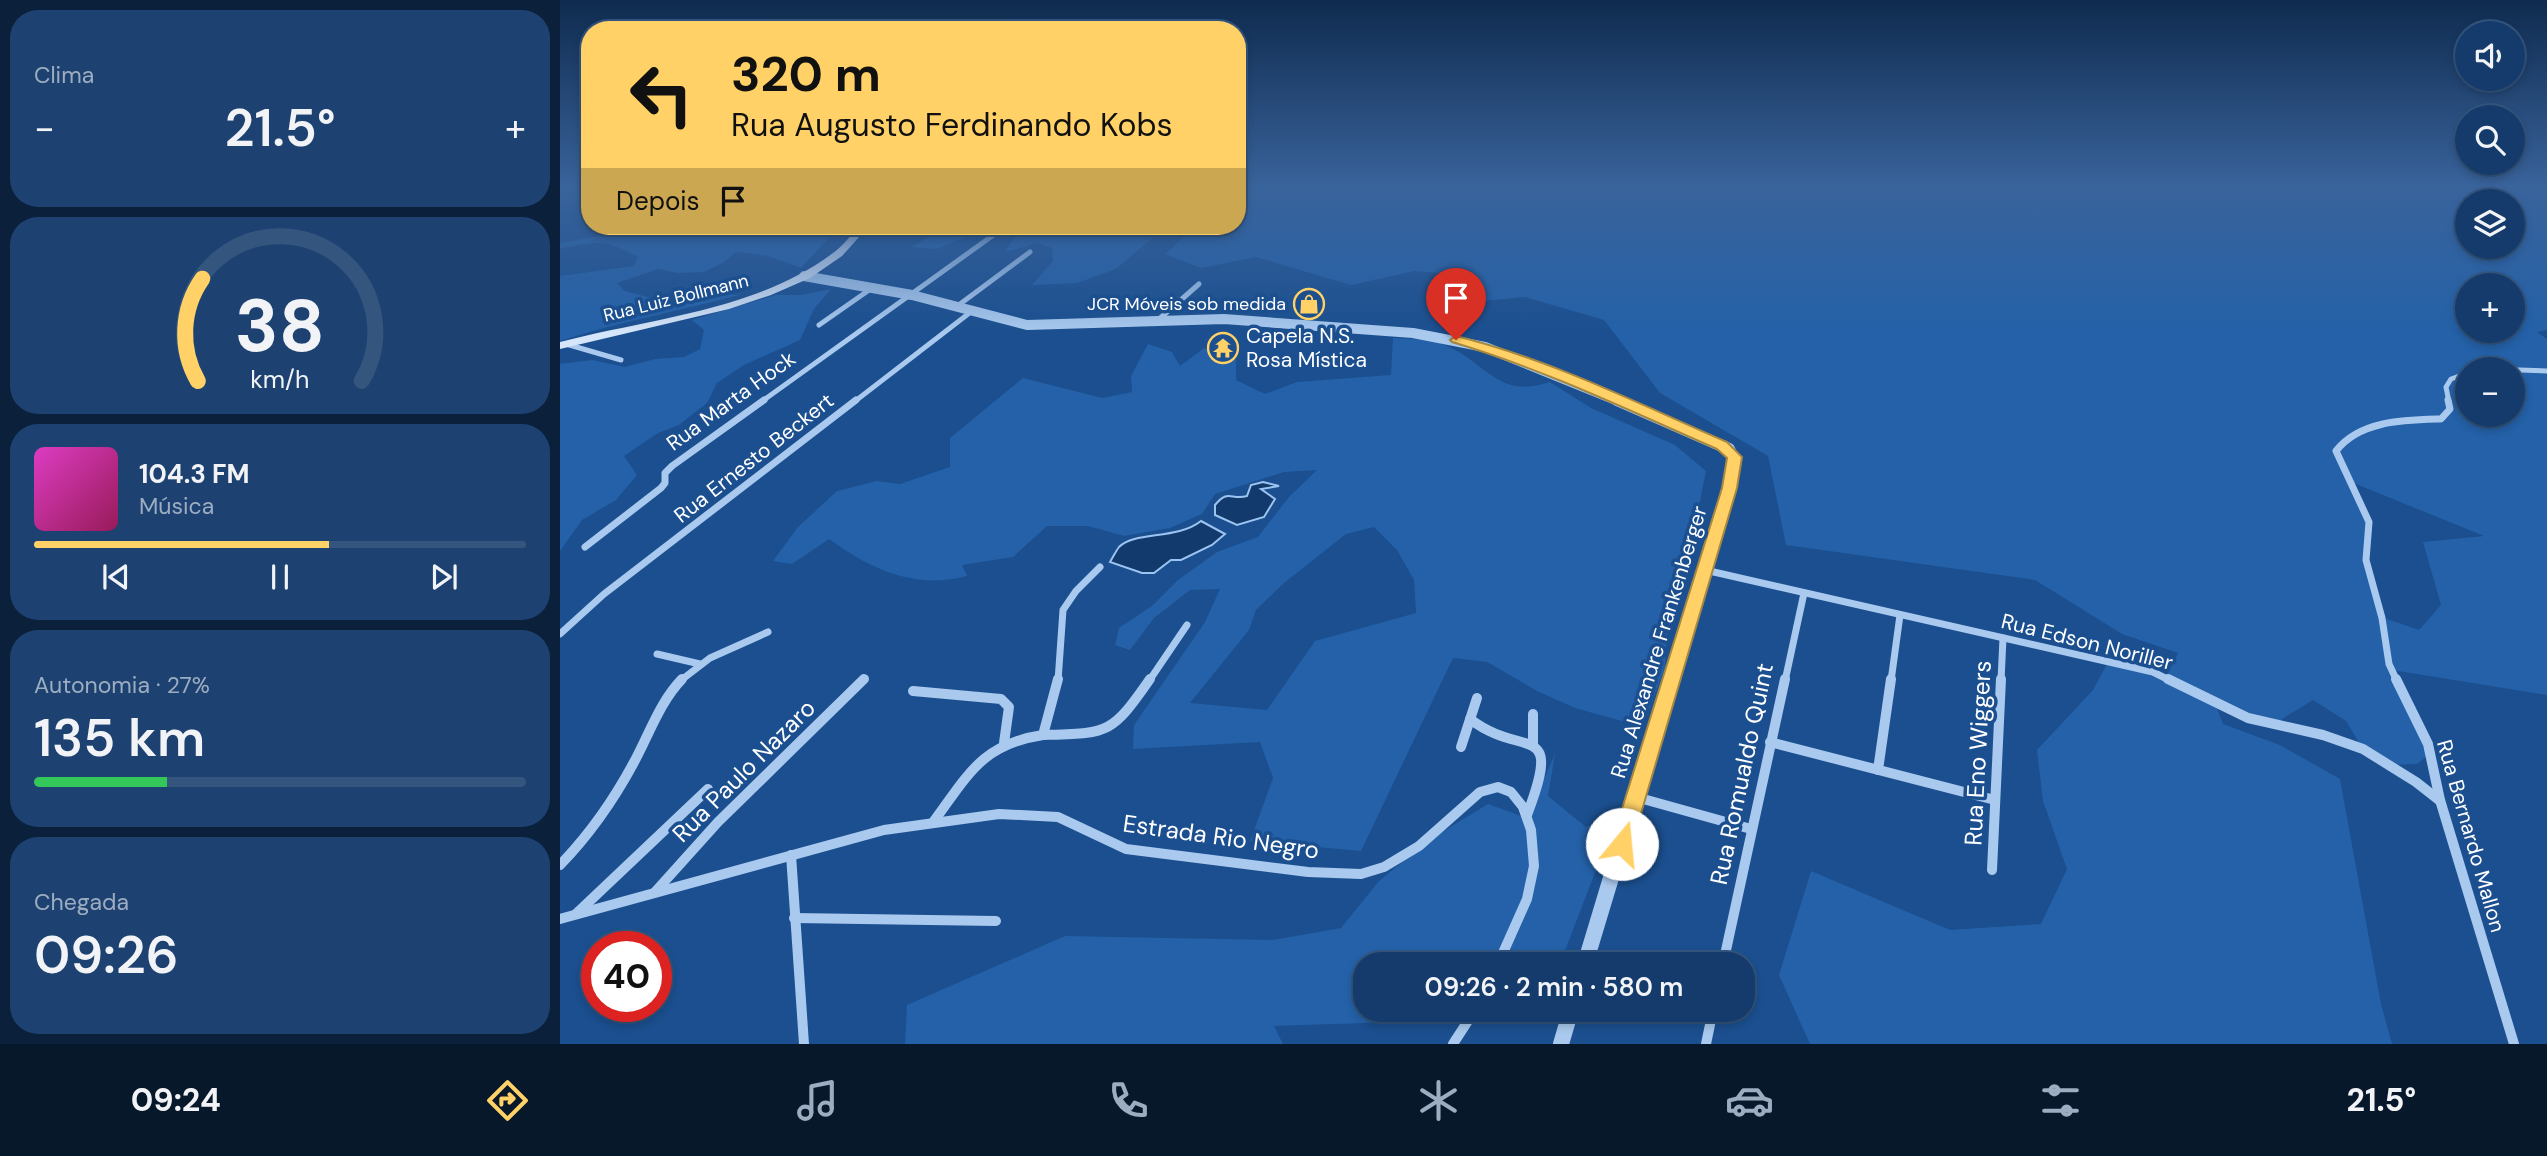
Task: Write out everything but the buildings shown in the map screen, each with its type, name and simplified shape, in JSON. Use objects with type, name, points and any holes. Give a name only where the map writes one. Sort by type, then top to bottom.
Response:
[{"type":"main road","name":"Rua Luiz Bollmann","points":[[563,345],[740,301],[804,276],[843,249],[855,236]]},
{"type":"street","name":"Rua Marta Hock","points":[[585,547],[661,488],[665,483],[665,473],[672,466],[993,236]]},
{"type":"street","points":[[956,307],[1030,252]]},
{"type":"street","points":[[804,276],[912,295],[1033,326],[1158,320],[1199,284]]},
{"type":"street","points":[[819,325],[872,288]]},
{"type":"street","name":"Rua Ernesto Beckert","points":[[560,634],[604,594],[972,311]]},
{"type":"street","name":"Rua Alexandre Frankenberger","points":[[1158,320],[1245,320],[1413,333],[1468,342],[1571,380],[1713,441],[1732,453],[1735,467],[1589,952]]},
{"type":"street","points":[[563,345],[621,360]]},
{"type":"street","points":[[2525,370],[2547,371]]},
{"type":"street","name":"Rua Bernardo Mallon","points":[[2455,378],[2446,387],[2450,409],[2441,419],[2403,422],[2367,429],[2349,436],[2336,451],[2338,460],[2366,512],[2369,522],[2367,561],[2382,618],[2389,664],[2428,744],[2440,800],[2514,1044]]},
{"type":"street","points":[[1043,735],[1058,686],[1063,610],[1076,591],[1100,567]]},
{"type":"street","name":"Rua Edson Noriller","points":[[1705,570],[2152,673],[2248,718],[2342,741],[2389,765],[2440,800]]},
{"type":"street","name":"Rua Romualdo Quint","points":[[1725,952],[1804,593]]},
{"type":"street","points":[[1878,770],[1900,615]]},
{"type":"street","points":[[934,821],[980,761],[1004,743],[1020,737],[1093,733],[1111,727],[1129,708],[1187,625]]},
{"type":"street","points":[[560,865],[582,841],[619,788],[674,688],[700,664],[768,632]]},
{"type":"street","name":"Rua Eno Wiggers","points":[[1992,870],[2003,638]]},
{"type":"street","points":[[657,654],[700,664]]},
{"type":"street","name":"Rua Paulo Nazaro","points":[[654,893],[704,836],[864,680]]},
{"type":"street","points":[[913,691],[1001,699],[1009,707],[1004,743]]},
{"type":"street","points":[[1461,747],[1477,698]]},
{"type":"street","points":[[1533,714],[1533,744]]},
{"type":"street","points":[[1470,719],[1488,732],[1533,744],[1543,756],[1542,773],[1527,816]]},
{"type":"street","points":[[1770,742],[1995,800]]},
{"type":"street","name":"Estrada Rio Negro","points":[[560,919],[884,830],[999,814],[1044,814],[1071,822],[1126,849],[1350,875],[1384,867],[1402,857],[1487,788],[1509,790],[1523,806],[1537,859],[1524,908],[1504,952]]},
{"type":"street","points":[[576,915],[708,789]]},
{"type":"street","points":[[1636,797],[1751,829]]},
{"type":"street","points":[[791,855],[804,1044]]},
{"type":"street","points":[[794,918],[996,921]]},
{"type":"street","points":[[1453,1044],[1467,1022]]},
{"type":"street","points":[[1561,1044],[1567,1022]]},
{"type":"street","points":[[1706,1044],[1711,1022]]},
{"type":"shaded area","points":[[599,236],[831,236],[801,268],[768,256],[736,252],[724,262],[704,272],[678,273],[658,269],[617,283],[625,291],[670,303],[686,298],[689,291],[739,295],[560,341],[560,276],[634,266],[638,257],[608,244],[582,244],[560,249],[560,243]]},
{"type":"shaded area","points":[[932,236],[970,236],[936,249],[911,247]]},
{"type":"shaded area","points":[[1016,236],[1155,236],[1116,269],[1077,283],[1032,285],[1053,261],[1052,248],[1038,243],[1005,252]]},
{"type":"shaded area","points":[[1185,236],[2455,236],[2455,259],[2525,259],[2525,236],[2547,236],[2547,330],[2537,332],[2547,339],[2547,695],[2392,670],[2430,754],[2417,764],[2389,765],[2363,749],[2346,721],[2313,700],[2274,724],[2216,706],[2223,724],[2280,745],[2340,779],[2381,1004],[2392,1044],[1810,1044],[1779,975],[1811,871],[1950,930],[2041,924],[2067,869],[2043,801],[2037,750],[2093,690],[2108,662],[2166,677],[2178,653],[2122,634],[2035,580],[1786,545],[1768,456],[1660,393],[1604,320],[1525,297],[1451,304],[1464,275],[1414,271],[1351,285],[1256,257],[1201,268],[1165,254]],"holes":[[[2351,482],[2484,536],[2423,542],[2441,605],[2419,630],[2381,617],[2366,560],[2366,512]]]},
{"type":"shaded area","points":[[831,289],[814,309],[800,340],[744,365],[717,383],[707,403],[679,425],[658,433],[624,456],[637,475],[616,500],[582,520],[560,551],[560,364],[592,360],[625,367],[655,359],[684,357],[700,349],[704,330],[692,320],[776,295],[802,295]]},
{"type":"shaded area","points":[[1393,338],[1436,342],[1457,351],[1504,382],[1517,386],[1532,386],[1550,382],[1591,408],[1675,445],[1706,471],[1692,542],[1667,624],[1665,667],[1643,727],[1575,708],[1537,691],[1487,662],[1453,658],[1361,851],[1250,841],[1273,778],[1260,742],[1133,749],[1134,725],[1205,622],[1220,589],[1190,590],[1154,618],[1130,650],[1115,645],[1119,628],[1152,606],[1178,580],[1217,552],[1258,537],[1289,497],[1317,470],[1284,472],[1215,494],[1202,514],[1170,528],[1124,536],[1088,526],[1047,526],[1013,557],[962,565],[967,576],[948,580],[894,574],[877,568],[829,539],[792,564],[773,561],[798,527],[837,491],[877,481],[900,484],[950,467],[950,438],[1023,378],[1102,398],[1132,392],[1131,376],[1148,344],[1172,352],[1180,366],[1204,348],[1236,360],[1236,380],[1265,394],[1297,382],[1391,375]],"holes":[[[1374,527],[1397,550],[1414,580],[1416,613],[1315,641],[1267,710],[1190,703],[1249,630],[1256,610],[1284,583],[1346,534]]]},
{"type":"shaded area","points":[[1263,482],[1279,486],[1261,489],[1275,499],[1264,517],[1237,525],[1215,515],[1215,505],[1224,497],[1247,496],[1251,485]]},
{"type":"shaded area","points":[[1201,521],[1225,534],[1212,545],[1181,560],[1171,560],[1154,573],[1142,573],[1110,562],[1119,547],[1126,542],[1180,531]]},
{"type":"shaded area","points":[[1555,754],[1548,796],[1586,827],[1619,810],[1565,952],[1353,952],[1353,1022],[1382,1022],[1274,1026],[1283,1044],[905,1044],[907,1005],[1065,936],[1273,940],[1341,928],[1379,881],[1432,838],[1488,804],[1527,818]]},
{"type":"place","name":"JCR Móveis sob medida","points":[[1309,304]]},
{"type":"place","name":"Capela N.S. Rosa Mística","points":[[1223,348]]},
{"type":"route","points":[[1456,340],[1501,352],[1581,384],[1722,445],[1734,457],[1735,467],[1729,488],[1622,844]]}]
